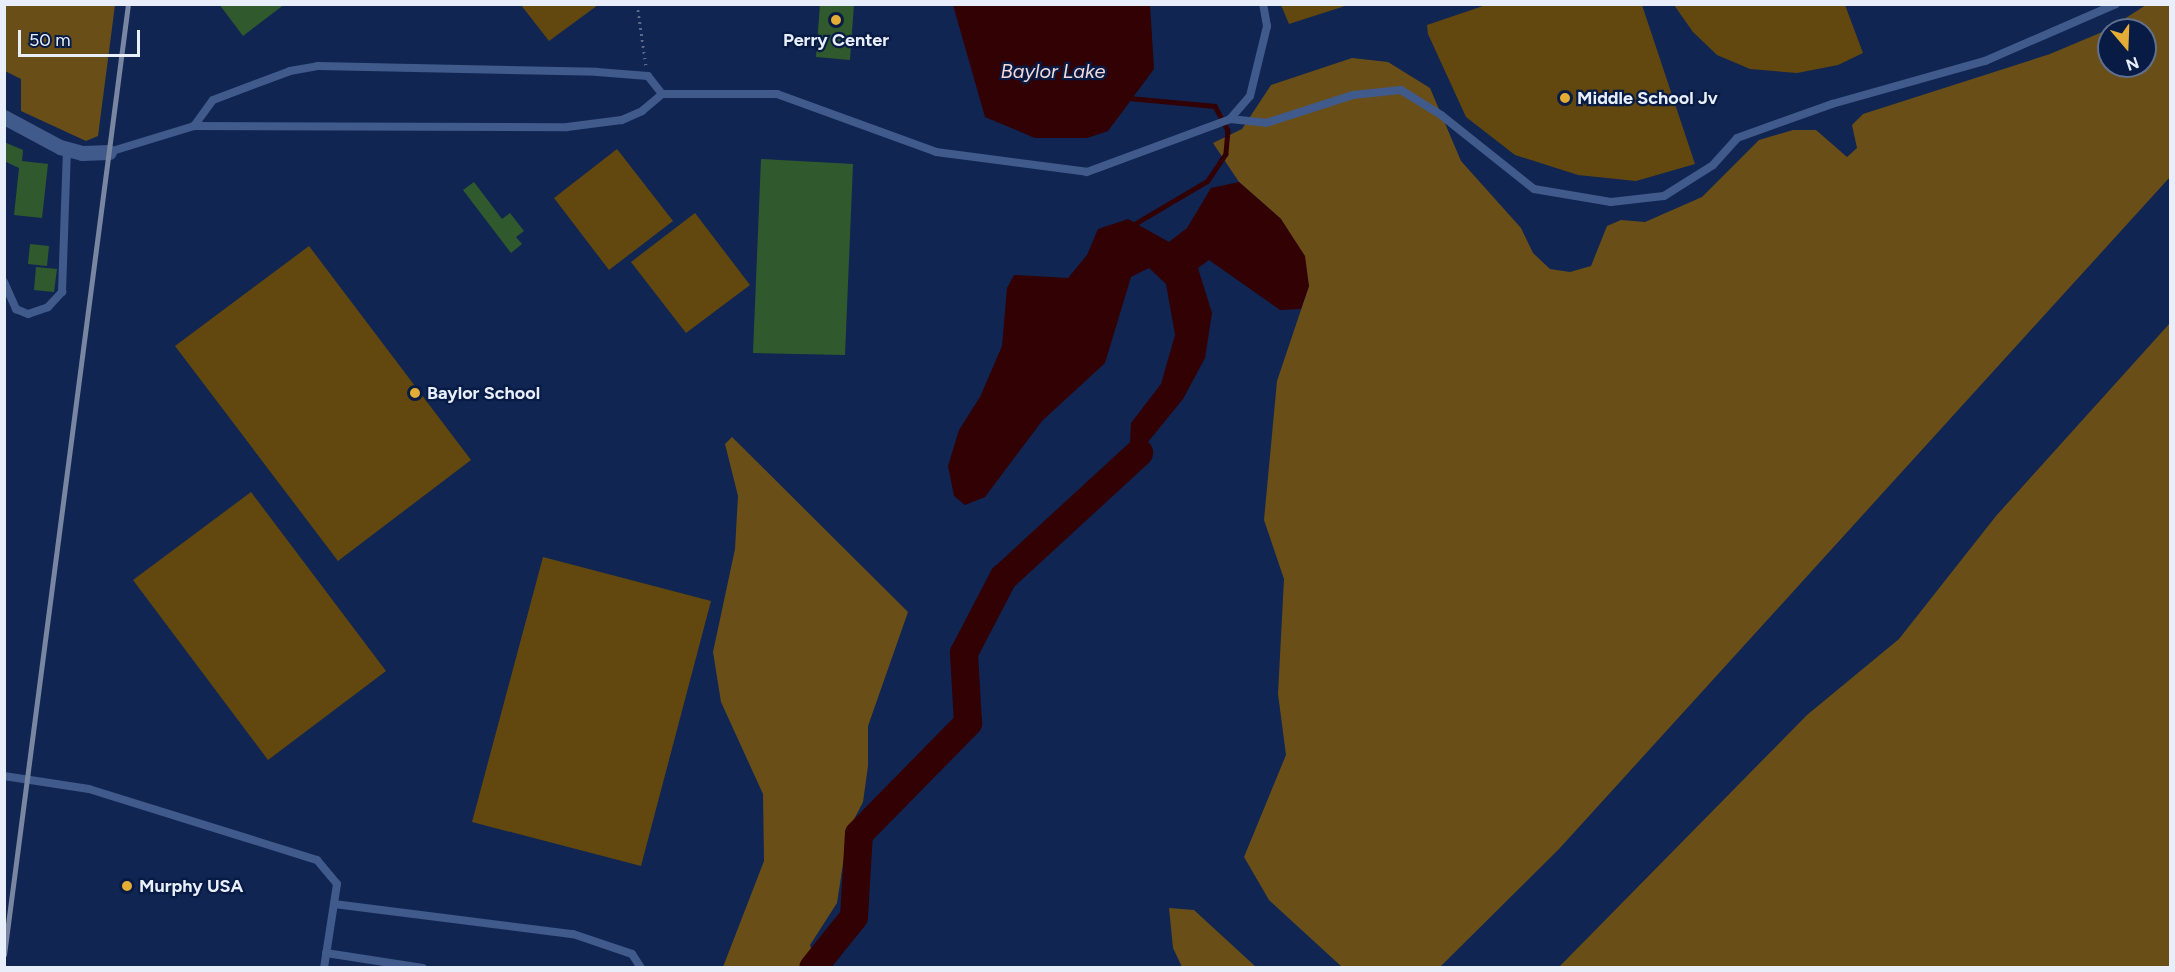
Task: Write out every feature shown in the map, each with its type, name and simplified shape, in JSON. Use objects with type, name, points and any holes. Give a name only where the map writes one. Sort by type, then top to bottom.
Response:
[{"type":"street","points":[[4,117],[67,149],[82,153],[110,152]]},
{"type":"lane","points":[[1230,119],[1250,96],[1267,26],[1263,4]]},
{"type":"lane","points":[[110,152],[194,126],[567,127],[621,120],[642,111],[662,94],[777,94],[936,152],[1087,172],[1230,119],[1266,123],[1353,95],[1401,90],[1441,115],[1534,189],[1611,202],[1664,196],[1713,165],[1737,138],[1832,104],[1985,62],[2116,4]]},
{"type":"lane","points":[[194,126],[213,100],[290,71],[318,66],[420,65],[648,76],[662,94]]},
{"type":"lane","points":[[4,282],[16,309],[28,314],[48,307],[62,292],[67,149]]},
{"type":"lane","points":[[4,776],[89,789],[317,860],[337,884],[324,968]]},
{"type":"lane","points":[[334,904],[573,934],[632,954],[641,968]]},
{"type":"lane","points":[[326,952],[423,968]]},
{"type":"path","points":[[637,4],[648,76]]},
{"type":"shaded area","points":[[5,4],[115,5],[98,136],[86,141],[21,111],[21,79],[5,71]]},
{"type":"shaded area","points":[[521,5],[598,5],[549,41]]},
{"type":"shaded area","points":[[1281,5],[1348,5],[1289,24]]},
{"type":"shaded area","name":"Middle School Jv","points":[[1486,5],[1642,5],[1695,164],[1636,181],[1578,175],[1515,155],[1466,117],[1428,34],[1427,25]]},
{"type":"shaded area","points":[[1674,5],[1845,5],[1863,53],[1838,65],[1797,73],[1750,69],[1717,55],[1693,32]]},
{"type":"shaded area","points":[[2146,5],[2170,5],[2170,177],[1559,849],[1440,967],[1342,967],[1269,900],[1244,857],[1286,755],[1278,694],[1284,579],[1264,520],[1277,381],[1309,286],[1281,219],[1239,182],[1213,143],[1242,129],[1271,85],[1352,58],[1388,62],[1430,88],[1461,161],[1521,228],[1533,253],[1550,269],[1570,272],[1591,266],[1607,226],[1621,220],[1645,222],[1702,197],[1759,140],[1793,130],[1816,130],[1847,157],[1857,148],[1852,125],[1863,114],[2050,54],[2097,34],[2097,78],[2157,78],[2157,18],[2126,18]]},
{"type":"shaded area","points":[[617,149],[673,221],[609,270],[554,198]]},
{"type":"shaded area","points":[[695,213],[750,285],[686,333],[631,262]]},
{"type":"shaded area","points":[[309,246],[471,460],[338,561],[175,346]]},
{"type":"shaded area","points":[[2170,323],[2170,967],[1559,967],[1807,715],[1899,639],[1996,516]]},
{"type":"shaded area","points":[[732,437],[908,612],[868,726],[868,766],[863,802],[848,831],[837,903],[810,945],[817,967],[723,967],[764,861],[763,794],[721,702],[713,652],[735,549],[738,496],[725,444]]},
{"type":"shaded area","points":[[251,492],[386,671],[268,760],[133,580]]},
{"type":"shaded area","points":[[543,557],[711,601],[641,866],[472,822]]},
{"type":"shaded area","points":[[1169,908],[1194,910],[1256,967],[1182,967],[1173,948]]},
{"type":"water","name":"Baylor Lake","points":[[953,5],[1150,5],[1154,69],[1108,131],[1087,138],[1035,138],[985,117]]},
{"type":"water","points":[[1239,182],[1281,219],[1305,256],[1309,286],[1301,309],[1280,310],[1209,260],[1198,268],[1212,313],[1205,358],[1183,399],[1139,453],[1130,445],[1131,423],[1161,384],[1175,335],[1166,284],[1149,268],[1131,277],[1105,363],[1042,421],[985,497],[965,505],[954,496],[948,466],[959,430],[980,397],[1002,346],[1007,288],[1014,275],[1068,278],[1087,255],[1098,229],[1128,219],[1169,242],[1187,228],[1211,188]]},
{"type":"building","points":[[219,4],[285,4],[243,36]]},
{"type":"building","name":"Perry Center","points":[[820,4],[854,4],[850,60],[816,57]]},
{"type":"building","points":[[4,142],[23,150],[22,161],[48,164],[42,218],[14,215],[19,168],[4,161]]},
{"type":"building","points":[[761,159],[853,164],[845,355],[753,353]]},
{"type":"building","points":[[474,182],[502,219],[510,213],[524,231],[516,237],[522,244],[511,253],[463,190]]},
{"type":"building","points":[[30,244],[49,246],[47,266],[28,264]]},
{"type":"building","points":[[36,267],[57,269],[54,292],[34,290]]},
{"type":"waterway","points":[[1129,98],[1215,106],[1228,130],[1226,154],[1208,181],[1132,226]]},
{"type":"waterway","points":[[813,968],[854,917],[859,834],[968,723],[964,653],[1003,578],[1139,453]]},
{"type":"railway","points":[[4,955],[128,4]]},
{"type":"place","name":"Perry Center","points":[[836,20]]},
{"type":"place","name":"Middle School Jv","points":[[1565,98]]},
{"type":"place","name":"Baylor School","points":[[415,393]]},
{"type":"place","name":"Murphy USA","points":[[127,886]]}]
